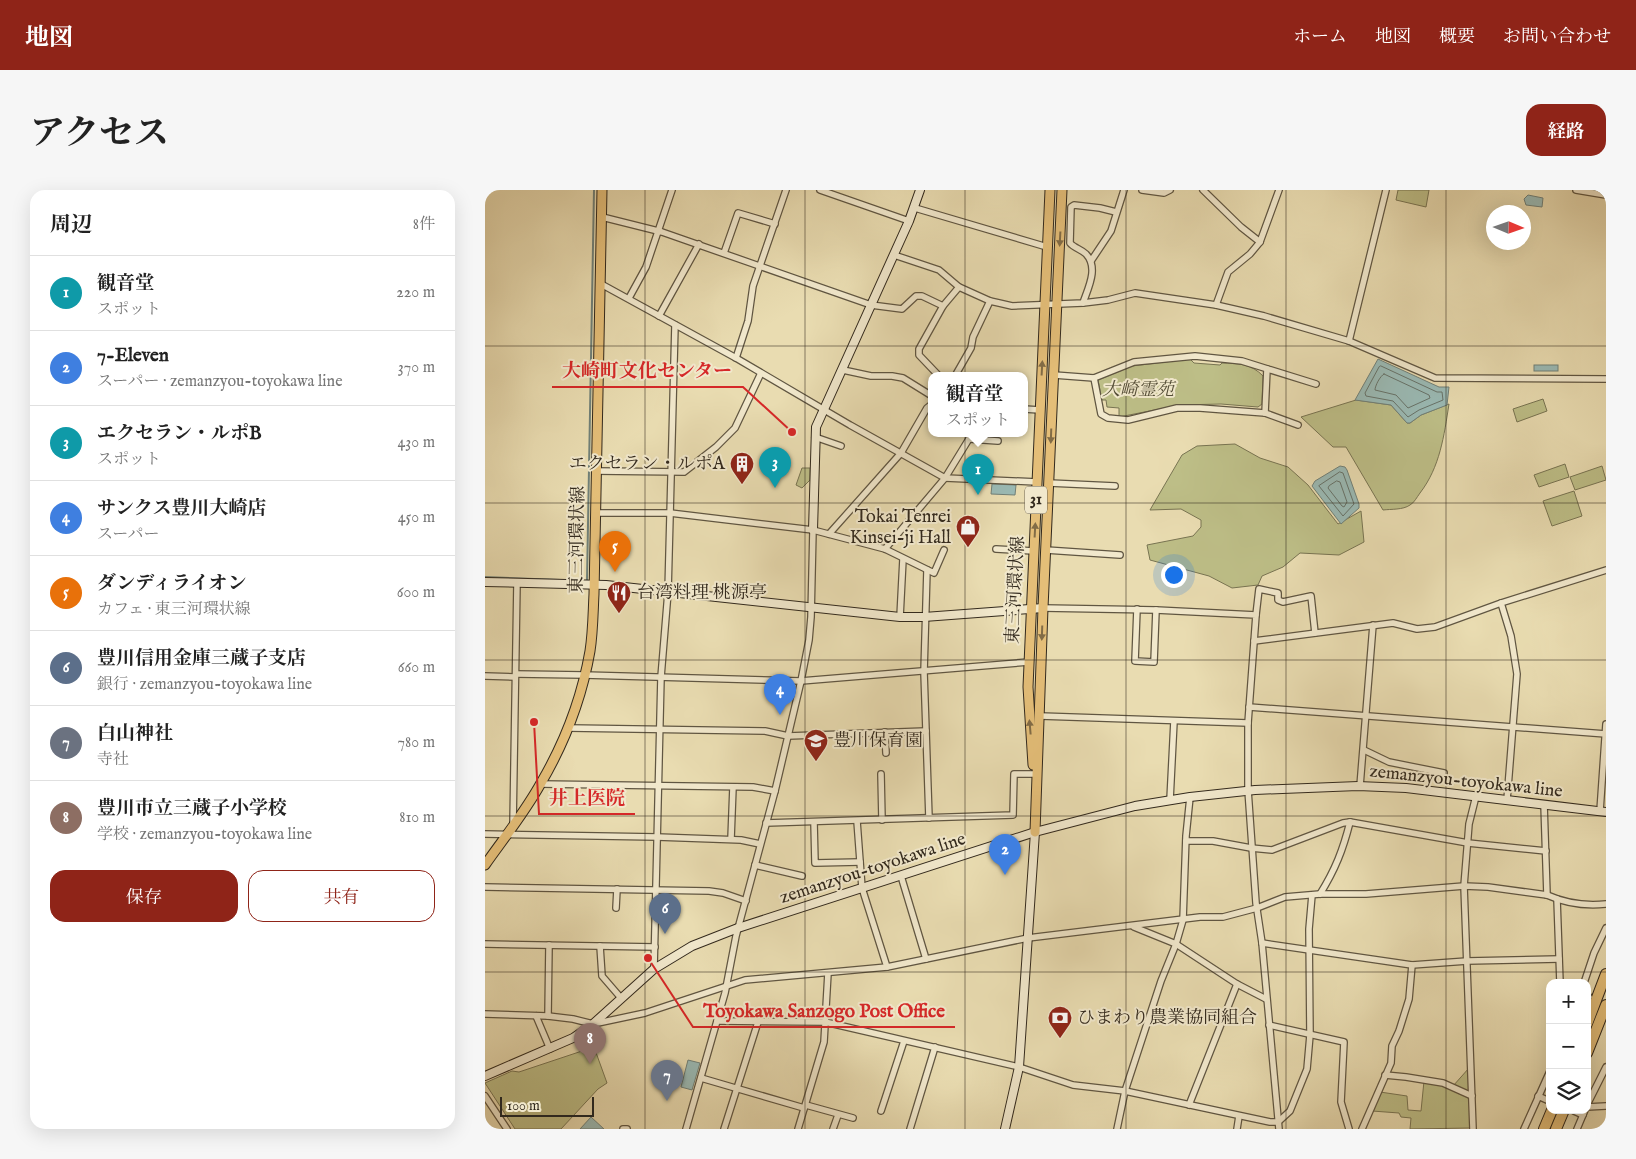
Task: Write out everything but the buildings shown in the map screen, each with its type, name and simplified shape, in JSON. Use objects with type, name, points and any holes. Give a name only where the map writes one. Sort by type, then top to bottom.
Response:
[{"type":"highway","points":[[1591,1013],[1606,974]]},
{"type":"highway","points":[[1591,1043],[1606,1005]]},
{"type":"highway","points":[[1544,1129],[1550,1114]]},
{"type":"highway","points":[[1556,1129],[1562,1114]]},
{"type":"main road","name":"東三河環状線","points":[[485,865],[541,784],[569,728],[584,675],[591,634],[593,585],[602,190]]},
{"type":"main road","name":"東三河環状線","points":[[1036,811],[1028,704],[1050,190]]},
{"type":"main road","name":"東三河環状線","points":[[1035,832],[1062,190]]},
{"type":"street","points":[[629,298],[646,267],[672,190]]},
{"type":"street","points":[[736,358],[744,337],[753,286],[759,266],[787,190]]},
{"type":"street","points":[[820,190],[909,221]]},
{"type":"street","points":[[686,1129],[726,986],[738,928],[775,791],[809,640],[812,608],[816,427],[915,208],[920,190]]},
{"type":"street","points":[[1091,261],[1111,231],[1125,190]]},
{"type":"street","points":[[1142,190],[1164,193],[1170,190]]},
{"type":"street","points":[[1203,190],[1241,227],[1260,242]]},
{"type":"street","points":[[1216,305],[1229,272],[1250,254],[1260,242],[1279,190]]},
{"type":"street","points":[[1349,341],[1386,190]]},
{"type":"street","points":[[1579,190],[1606,195]]},
{"type":"street","points":[[1083,304],[1091,281],[1091,261],[1087,255],[1080,249],[1072,246],[1070,242],[1071,207],[1074,205],[1116,212]]},
{"type":"street","points":[[915,208],[1047,247]]},
{"type":"street","points":[[724,253],[738,213],[775,224]]},
{"type":"street","points":[[602,217],[658,231],[699,244],[871,304],[902,309],[916,296],[922,296],[943,306]]},
{"type":"street","points":[[659,316],[699,244]]},
{"type":"street","points":[[894,255],[939,270],[959,287],[989,301],[1013,306],[1083,304],[1135,294],[1216,305],[1264,316],[1349,341],[1435,378],[1606,378]]},
{"type":"street","points":[[601,284],[736,358],[945,478],[1037,482]]},
{"type":"street","points":[[935,372],[919,355],[919,349],[943,306],[959,287]]},
{"type":"street","points":[[957,372],[971,348],[973,337],[989,301]]},
{"type":"street","points":[[654,969],[661,677],[668,592],[675,325]]},
{"type":"street","points":[[1054,376],[1094,378],[1134,362],[1195,356],[1241,361],[1316,384]]},
{"type":"street","points":[[1265,413],[1267,369]]},
{"type":"street","points":[[843,370],[871,376],[903,378],[928,394]]},
{"type":"street","points":[[597,471],[684,472],[716,447],[735,428],[761,373]]},
{"type":"street","points":[[1094,378],[1101,414],[1109,418],[1123,421],[1177,408],[1200,408],[1265,413],[1299,425]]},
{"type":"street","points":[[829,534],[901,453],[928,407]]},
{"type":"street","points":[[1028,409],[1040,410]]},
{"type":"street","points":[[815,437],[841,446]]},
{"type":"street","points":[[885,550],[945,478],[970,437]]},
{"type":"street","points":[[976,437],[998,441]]},
{"type":"street","points":[[1049,483],[1115,486]]},
{"type":"street","points":[[595,513],[670,513],[813,530],[885,550],[934,573],[944,550]]},
{"type":"street","points":[[995,549],[1034,551]]},
{"type":"street","points":[[1046,550],[1120,555]]},
{"type":"street","points":[[899,617],[903,559]]},
{"type":"street","points":[[927,570],[924,617],[924,672],[929,818]]},
{"type":"street","points":[[1254,641],[1393,623],[1417,628],[1435,627],[1501,603],[1606,570]]},
{"type":"street","points":[[485,582],[593,585],[899,617],[924,617],[1043,608],[1137,609],[1256,615]]},
{"type":"street","points":[[513,826],[517,583]]},
{"type":"street","points":[[1279,1129],[1262,943],[1251,848],[1250,798],[1248,790],[1248,723],[1259,589],[1278,593],[1278,600],[1283,602],[1311,596],[1315,633]]},
{"type":"street","points":[[1501,603],[1511,636],[1517,674],[1507,800]]},
{"type":"street","points":[[1137,609],[1135,661],[1154,662],[1156,610]]},
{"type":"street","points":[[1360,786],[1373,625]]},
{"type":"street","points":[[485,676],[584,675],[801,681],[1029,662]]},
{"type":"street","points":[[1249,707],[1606,734]]},
{"type":"street","points":[[1040,716],[1248,723]]},
{"type":"street","points":[[1170,800],[1174,721]]},
{"type":"street","points":[[1603,811],[1606,724]]},
{"type":"street","points":[[569,728],[765,731],[788,736],[926,731]]},
{"type":"street","points":[[885,732],[886,754]]},
{"type":"street","points":[[1363,750],[1389,762],[1444,773]]},
{"type":"street","points":[[881,774],[882,820]]},
{"type":"street","points":[[766,824],[1013,816],[1014,774],[1034,774]]},
{"type":"street","points":[[541,784],[753,787],[775,791]]},
{"type":"street","name":"zemanzyou-toyokawa line","points":[[485,1076],[573,1038],[593,1024],[654,969],[692,946],[738,928],[1035,832],[1135,806],[1248,790],[1360,786],[1406,788],[1603,811]]},
{"type":"street","points":[[731,839],[733,787]]},
{"type":"street","points":[[1473,1129],[1464,886],[1469,824],[1476,796]]},
{"type":"street","points":[[1117,1129],[1125,1091],[1183,920],[1190,797]]},
{"type":"street","points":[[1544,804],[1547,895]]},
{"type":"street","points":[[857,821],[862,888],[887,967]]},
{"type":"street","points":[[814,822],[815,863],[860,862]]},
{"type":"street","points":[[1186,841],[1213,841],[1272,850],[1350,822],[1468,843],[1546,851]]},
{"type":"street","points":[[1320,894],[1334,871],[1344,846],[1350,822]]},
{"type":"street","points":[[1005,1129],[1019,1067],[1035,832]]},
{"type":"street","points":[[485,834],[731,839],[760,844]]},
{"type":"street","points":[[755,865],[802,876]]},
{"type":"street","points":[[901,876],[926,959]]},
{"type":"street","points":[[485,1014],[548,1016],[593,1024],[645,1013],[745,980],[828,974],[887,967],[1028,938],[1223,917],[1257,908],[1285,897],[1320,894],[1366,894],[1464,886],[1488,887],[1547,895],[1557,899],[1593,906],[1606,904]]},
{"type":"street","points":[[485,887],[709,891],[723,893],[746,901]]},
{"type":"street","points":[[616,908],[617,889]]},
{"type":"street","points":[[717,1021],[825,1022],[1019,1067],[1073,1086],[1125,1091],[1239,1116],[1278,1122],[1290,1111],[1307,1068],[1310,1036],[1309,929],[1312,895]]},
{"type":"street","points":[[1557,899],[1560,979]]},
{"type":"street","points":[[1132,927],[1176,944],[1237,984],[1266,1000]]},
{"type":"street","points":[[1585,979],[1594,953],[1606,928]]},
{"type":"street","points":[[1262,943],[1412,964],[1559,959]]},
{"type":"street","points":[[485,944],[655,947]]},
{"type":"street","points":[[548,1016],[549,945]]},
{"type":"street","points":[[600,946],[602,976],[621,998]]},
{"type":"street","points":[[1362,1129],[1391,1063],[1393,1046],[1409,999],[1412,964]]},
{"type":"street","points":[[798,1129],[824,1042],[828,974]]},
{"type":"street","points":[[1189,1105],[1237,984]]},
{"type":"street","points":[[536,1016],[550,1049]]},
{"type":"street","points":[[725,1129],[758,1022]]},
{"type":"street","points":[[1269,1025],[1310,1036],[1344,1042],[1341,1102],[1349,1129]]},
{"type":"street","points":[[881,1111],[904,1041]]},
{"type":"street","points":[[910,1129],[935,1047]]},
{"type":"street","points":[[1591,1098],[1606,1068]]},
{"type":"street","points":[[1385,1075],[1443,1083],[1472,1096]]},
{"type":"street","points":[[701,1078],[853,1118]]},
{"type":"street","points":[[1524,1129],[1546,1080]]},
{"type":"street","points":[[485,1096],[507,1129]]},
{"type":"street","points":[[1539,1096],[1546,1100]]},
{"type":"street","points":[[1591,1106],[1606,1106]]},
{"type":"street","points":[[1577,1129],[1583,1114]]},
{"type":"street","points":[[833,1129],[837,1115]]},
{"type":"street","points":[[1237,1129],[1239,1116]]},
{"type":"green space","points":[[1398,190],[1429,190],[1426,207],[1396,200]]},
{"type":"green space","name":"大崎霊苑","points":[[1190,359],[1194,363],[1220,365],[1222,363],[1233,363],[1244,365],[1259,372],[1263,376],[1262,404],[1258,407],[1221,404],[1180,405],[1119,417],[1119,408],[1107,407],[1106,400],[1102,400],[1098,380],[1132,366]]},
{"type":"green space","points":[[1543,399],[1547,411],[1517,422],[1513,409]]},
{"type":"green space","points":[[1356,400],[1391,405],[1407,423],[1421,415],[1449,404],[1437,462],[1427,483],[1415,500],[1407,507],[1383,510],[1346,447],[1333,447],[1301,417]]},
{"type":"green space","points":[[1235,444],[1260,458],[1288,467],[1308,485],[1338,524],[1361,511],[1364,542],[1339,555],[1300,553],[1283,567],[1262,576],[1258,585],[1232,588],[1209,576],[1150,560],[1147,545],[1193,536],[1201,527],[1201,520],[1181,509],[1150,510],[1182,455],[1197,446]]},
{"type":"green space","points":[[1565,464],[1569,477],[1539,487],[1534,475]]},
{"type":"green space","points":[[1602,466],[1606,480],[1575,490],[1570,477]]},
{"type":"green space","points":[[802,468],[810,468],[810,480],[802,488],[796,485]]},
{"type":"green space","points":[[1574,491],[1582,516],[1552,526],[1543,501]]},
{"type":"green space","points":[[594,1047],[607,1083],[598,1089],[561,1129],[515,1129],[485,1083],[512,1071],[519,1072]]},
{"type":"green space","points":[[1469,1068],[1470,1094],[1453,1086]]},
{"type":"green space","points":[[1424,1081],[1442,1084],[1470,1096],[1471,1128],[1410,1129],[1411,1118],[1401,1117],[1399,1113],[1372,1111],[1380,1092],[1407,1096],[1408,1110],[1421,1111]]},
{"type":"water","points":[[1528,195],[1543,198],[1542,207],[1526,205],[1524,199]]},
{"type":"water","points":[[1378,359],[1439,387],[1449,387],[1447,405],[1421,415],[1407,423],[1391,405],[1355,400]]},
{"type":"water","points":[[1534,365],[1558,365],[1558,371],[1534,371]]},
{"type":"water","points":[[1340,466],[1345,467],[1347,470],[1359,504],[1359,508],[1341,524],[1312,486],[1315,481]]},
{"type":"water","points":[[992,484],[1016,485],[1015,495],[991,494]]},
{"type":"water","points":[[688,1060],[700,1063],[692,1090],[681,1087]]},
{"type":"water","points":[[591,1117],[604,1129],[580,1129]]},
{"type":"waterway","points":[[485,577],[587,581],[594,190]]},
{"type":"place","name":"大崎町文化センター","points":[[792,432]]},
{"type":"place","name":"エクセラン・ルポA","points":[[742,485]]},
{"type":"place","name":"エクセラン・ルポB","points":[[775,488]]},
{"type":"place","name":"観音堂","points":[[978,495]]},
{"type":"place","name":"Tokai Tenrei Kinsei-ji Hall","points":[[968,548]]},
{"type":"place","name":"ダンディライオン","points":[[615,572]]},
{"type":"place","name":"台湾料理 桃源亭","points":[[619,614]]},
{"type":"place","name":"サンクス豊川大崎店","points":[[780,715]]},
{"type":"place","name":"井上医院","points":[[534,722]]},
{"type":"place","name":"豊川保育園","points":[[816,762]]},
{"type":"place","name":"7-Eleven","points":[[1005,875]]},
{"type":"place","name":"豊川信用金庫三蔵子支店","points":[[665,934]]},
{"type":"place","name":"Toyokawa Sanzogo Post Office","points":[[648,958]]},
{"type":"place","name":"ひまわり農業協同組合","points":[[1060,1039]]},
{"type":"place","name":"豊川市立三蔵子小学校","points":[[590,1064]]},
{"type":"place","name":"白山神社","points":[[667,1101]]}]
